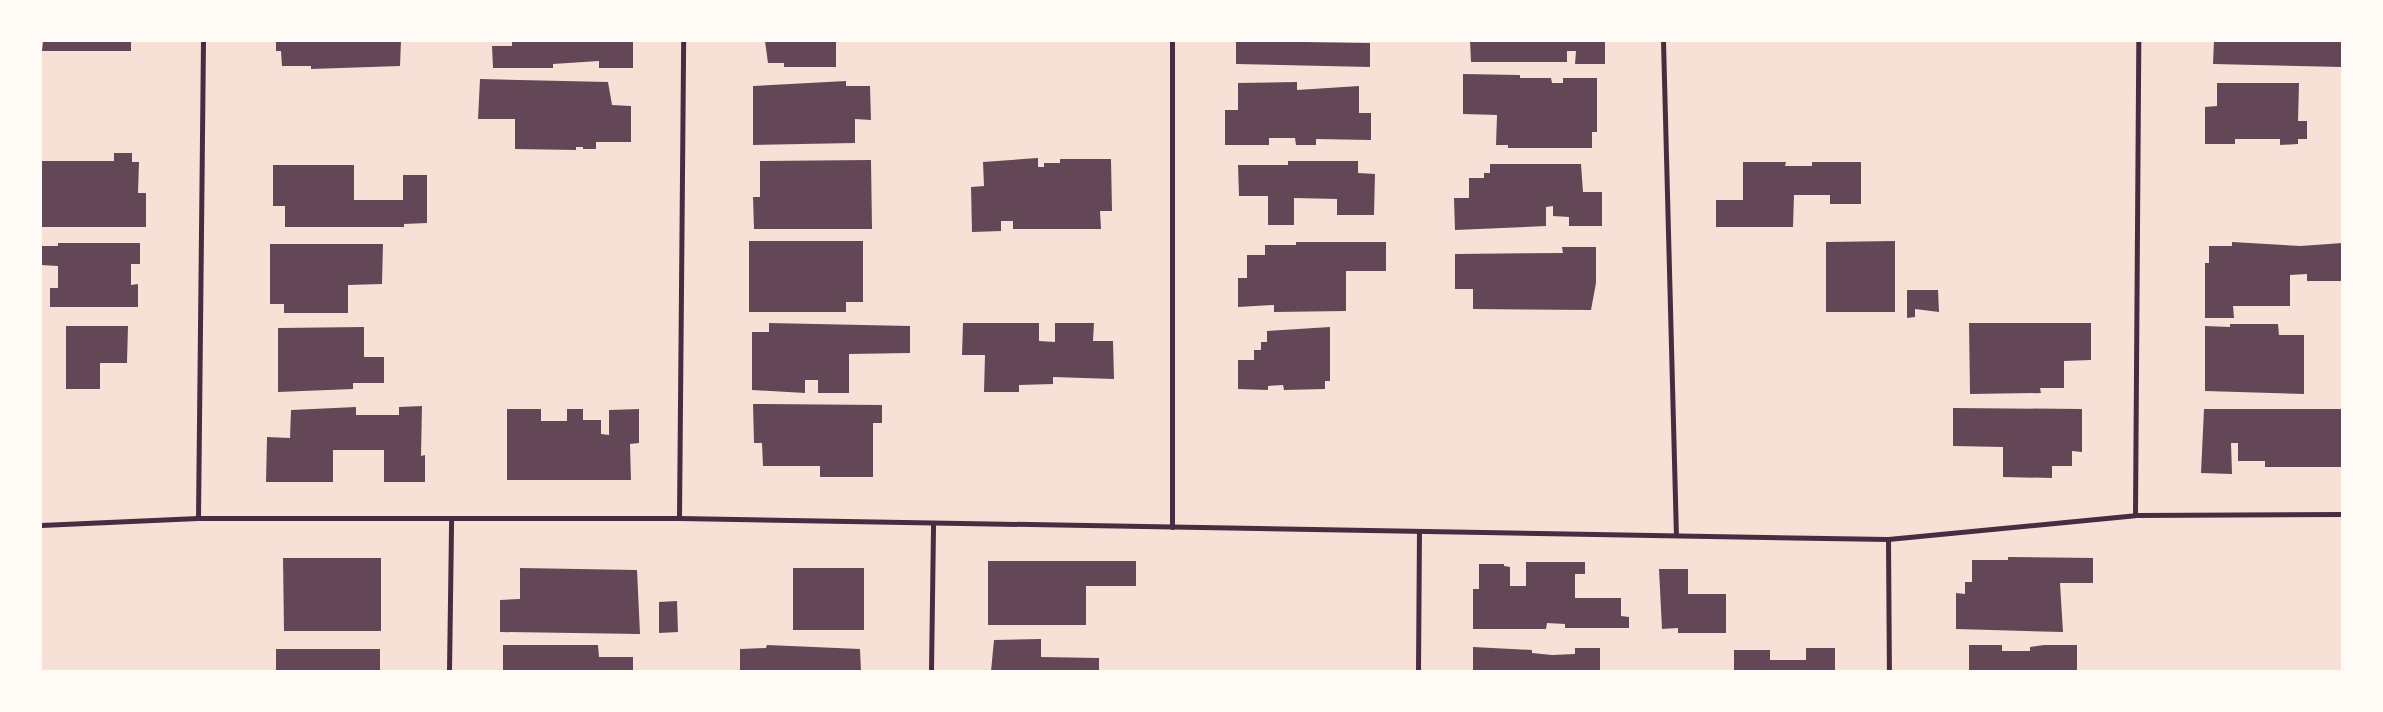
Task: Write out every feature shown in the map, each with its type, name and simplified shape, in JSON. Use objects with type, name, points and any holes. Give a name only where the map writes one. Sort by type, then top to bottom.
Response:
[{"type":"street","points":[[198,518],[203,41]]},
{"type":"street","points":[[679,518],[683,41]]},
{"type":"street","points":[[1172,41],[1172,527]]},
{"type":"street","points":[[1664,41],[1676,534]]},
{"type":"street","points":[[2135,515],[2138,41]]},
{"type":"street","points":[[41,525],[198,518],[451,520],[679,518],[933,525],[1676,534],[1888,539],[2135,515],[2342,514]]},
{"type":"street","points":[[449,671],[451,520]]},
{"type":"street","points":[[931,671],[933,525]]},
{"type":"street","points":[[1418,671],[1419,532]]},
{"type":"street","points":[[1888,539],[1888,671]]},
{"type":"building","points":[[43,41],[131,41],[131,51],[42,51]]},
{"type":"building","points":[[276,41],[401,41],[400,66],[311,69],[311,66],[282,66],[281,51],[276,51]]},
{"type":"building","points":[[512,41],[633,41],[633,68],[599,68],[599,61],[553,64],[553,68],[493,68],[492,46],[512,46]]},
{"type":"building","points":[[765,41],[836,41],[836,67],[784,67],[784,63],[768,63]]},
{"type":"building","points":[[1236,41],[1370,43],[1370,67],[1236,64]]},
{"type":"building","points":[[1470,41],[1605,41],[1605,64],[1575,64],[1576,51],[1567,51],[1567,62],[1471,62]]},
{"type":"building","points":[[2214,41],[2342,41],[2342,67],[2213,64]]},
{"type":"building","points":[[1463,74],[1520,75],[1520,78],[1551,78],[1552,83],[1563,83],[1563,78],[1597,78],[1597,132],[1592,132],[1592,148],[1508,148],[1508,145],[1496,145],[1497,115],[1463,114]]},
{"type":"building","points":[[480,79],[608,82],[612,105],[631,106],[631,142],[596,142],[596,149],[576,147],[576,150],[515,149],[515,119],[478,119]]},
{"type":"building","points":[[846,81],[846,86],[870,86],[871,120],[855,119],[855,143],[753,145],[753,86]]},
{"type":"building","points":[[1297,82],[1297,90],[1359,86],[1359,113],[1371,113],[1371,140],[1316,139],[1316,145],[1296,145],[1295,138],[1269,138],[1269,145],[1225,145],[1225,110],[1238,110],[1238,83]]},
{"type":"building","points":[[2217,83],[2299,83],[2298,121],[2307,121],[2307,139],[2298,139],[2298,144],[2280,145],[2280,139],[2235,139],[2235,144],[2205,144],[2205,107],[2217,106]]},
{"type":"building","points":[[114,153],[132,153],[132,162],[139,162],[138,193],[146,193],[146,227],[41,227],[41,161],[114,161]]},
{"type":"building","points":[[1038,158],[1038,167],[1044,167],[1044,163],[1060,163],[1060,159],[1111,159],[1112,211],[1100,211],[1101,229],[1013,229],[1013,221],[1001,221],[1001,231],[972,232],[971,187],[984,186],[983,162]]},
{"type":"building","points":[[871,160],[872,229],[754,229],[753,197],[760,197],[760,161]]},
{"type":"building","points":[[1288,161],[1358,161],[1358,173],[1375,174],[1374,215],[1337,215],[1337,199],[1294,198],[1294,225],[1268,225],[1268,196],[1239,196],[1238,165],[1288,165]]},
{"type":"building","points":[[1743,162],[1786,162],[1785,166],[1812,166],[1812,162],[1861,162],[1861,204],[1830,204],[1830,195],[1794,195],[1793,227],[1716,227],[1716,200],[1743,200]]},
{"type":"building","points":[[1490,164],[1581,164],[1583,192],[1602,192],[1602,226],[1569,226],[1569,217],[1553,216],[1553,206],[1546,207],[1546,226],[1455,230],[1454,198],[1469,198],[1469,178],[1484,178],[1484,173],[1490,173]]},
{"type":"building","points":[[273,165],[354,165],[354,200],[403,200],[403,175],[427,175],[427,223],[404,224],[404,227],[285,227],[285,206],[273,206]]},
{"type":"building","points":[[749,241],[863,241],[863,302],[846,302],[846,312],[749,312]]},
{"type":"building","points":[[1895,241],[1895,312],[1826,312],[1826,242]]},
{"type":"building","points":[[1296,242],[1386,242],[1386,271],[1346,271],[1346,311],[1274,312],[1274,305],[1238,307],[1238,278],[1247,278],[1247,255],[1265,255],[1265,245],[1296,245]]},
{"type":"building","points":[[2232,242],[2301,246],[2342,243],[2342,281],[2307,281],[2307,274],[2290,275],[2290,306],[2233,306],[2234,318],[2205,318],[2205,263],[2209,263],[2209,246],[2232,246]]},
{"type":"building","points":[[58,243],[140,243],[140,264],[131,264],[131,285],[138,284],[138,307],[50,307],[50,288],[58,288],[58,266],[41,265],[41,246],[58,246]]},
{"type":"building","points":[[270,244],[383,244],[382,284],[348,285],[348,313],[284,313],[284,304],[270,304]]},
{"type":"building","points":[[1562,247],[1596,247],[1596,283],[1591,310],[1473,309],[1473,289],[1455,289],[1455,254],[1563,253]]},
{"type":"building","points":[[1907,290],[1938,290],[1939,312],[1915,309],[1915,317],[1907,318]]},
{"type":"building","points":[[769,323],[910,326],[910,353],[849,354],[849,393],[818,393],[818,380],[805,380],[805,393],[752,390],[752,332],[769,332]]},
{"type":"building","points":[[963,323],[1039,323],[1039,341],[1055,342],[1055,323],[1094,323],[1093,341],[1113,341],[1114,379],[1053,377],[1053,384],[1019,385],[1019,392],[984,392],[985,355],[962,355]]},
{"type":"building","points":[[1969,323],[2091,323],[2091,360],[2064,361],[2064,388],[2040,388],[2041,393],[1970,394]]},
{"type":"building","points":[[2230,324],[2278,324],[2279,335],[2304,335],[2304,394],[2205,391],[2205,326],[2230,327]]},
{"type":"building","points":[[66,326],[128,326],[127,363],[100,363],[100,389],[66,389]]},
{"type":"building","points":[[364,327],[364,357],[384,357],[384,383],[353,383],[353,389],[278,392],[278,328]]},
{"type":"building","points":[[1330,327],[1330,381],[1325,381],[1325,389],[1284,390],[1283,385],[1268,386],[1268,390],[1238,389],[1238,360],[1254,360],[1254,350],[1261,350],[1261,342],[1267,342],[1267,331]]},
{"type":"building","points":[[753,404],[882,405],[882,423],[873,423],[873,477],[820,477],[820,466],[763,466],[762,443],[754,443]]},
{"type":"building","points":[[422,406],[421,456],[425,455],[425,482],[384,482],[384,450],[333,450],[333,482],[266,482],[267,437],[290,438],[291,410],[356,407],[356,415],[399,415],[399,407]]},
{"type":"building","points":[[1953,408],[2082,409],[2082,452],[2072,451],[2072,466],[2052,466],[2052,478],[2003,477],[2003,447],[1953,446]]},
{"type":"building","points":[[507,409],[541,409],[541,421],[567,421],[567,409],[583,409],[583,420],[601,420],[601,434],[609,435],[609,410],[639,409],[639,443],[630,444],[631,480],[507,480]]},
{"type":"building","points":[[2204,409],[2342,409],[2342,467],[2265,467],[2265,461],[2238,461],[2238,443],[2231,443],[2232,474],[2201,473]]},
{"type":"building","points":[[2008,557],[2093,558],[2093,583],[2060,583],[2063,632],[1956,629],[1956,593],[1965,594],[1965,582],[1972,582],[1972,560],[2008,560]]},
{"type":"building","points":[[283,558],[381,558],[381,631],[284,631]]},
{"type":"building","points":[[988,561],[1136,561],[1136,586],[1086,586],[1086,625],[988,625]]},
{"type":"building","points":[[1526,562],[1585,562],[1585,574],[1575,574],[1575,598],[1621,598],[1621,616],[1629,617],[1629,628],[1565,628],[1565,624],[1547,623],[1546,629],[1473,629],[1473,589],[1479,589],[1479,564],[1504,564],[1504,566],[1510,567],[1510,586],[1526,586]]},
{"type":"building","points":[[520,568],[637,570],[640,634],[500,632],[500,600],[520,599]]},
{"type":"building","points":[[793,568],[864,568],[864,630],[793,630]]},
{"type":"building","points":[[1659,569],[1688,569],[1688,594],[1726,594],[1726,633],[1678,633],[1678,628],[1662,629]]},
{"type":"building","points":[[677,601],[678,632],[659,633],[659,602]]},
{"type":"building","points":[[1041,639],[1041,657],[1099,658],[1099,671],[991,671],[994,640]]},
{"type":"building","points":[[503,645],[598,645],[599,657],[633,657],[633,671],[503,671]]},
{"type":"building","points":[[767,645],[860,649],[861,671],[740,671],[740,649],[766,648]]},
{"type":"building","points":[[1969,645],[2002,645],[2002,651],[2030,651],[2030,647],[2044,645],[2077,645],[2077,671],[1969,671]]},
{"type":"building","points":[[1473,647],[1532,650],[1532,653],[1552,655],[1575,654],[1575,648],[1600,648],[1600,671],[1473,671]]},
{"type":"building","points":[[1806,648],[1835,648],[1835,671],[1734,671],[1734,650],[1770,650],[1770,660],[1806,660]]},
{"type":"building","points":[[276,649],[380,649],[380,671],[276,671]]}]
